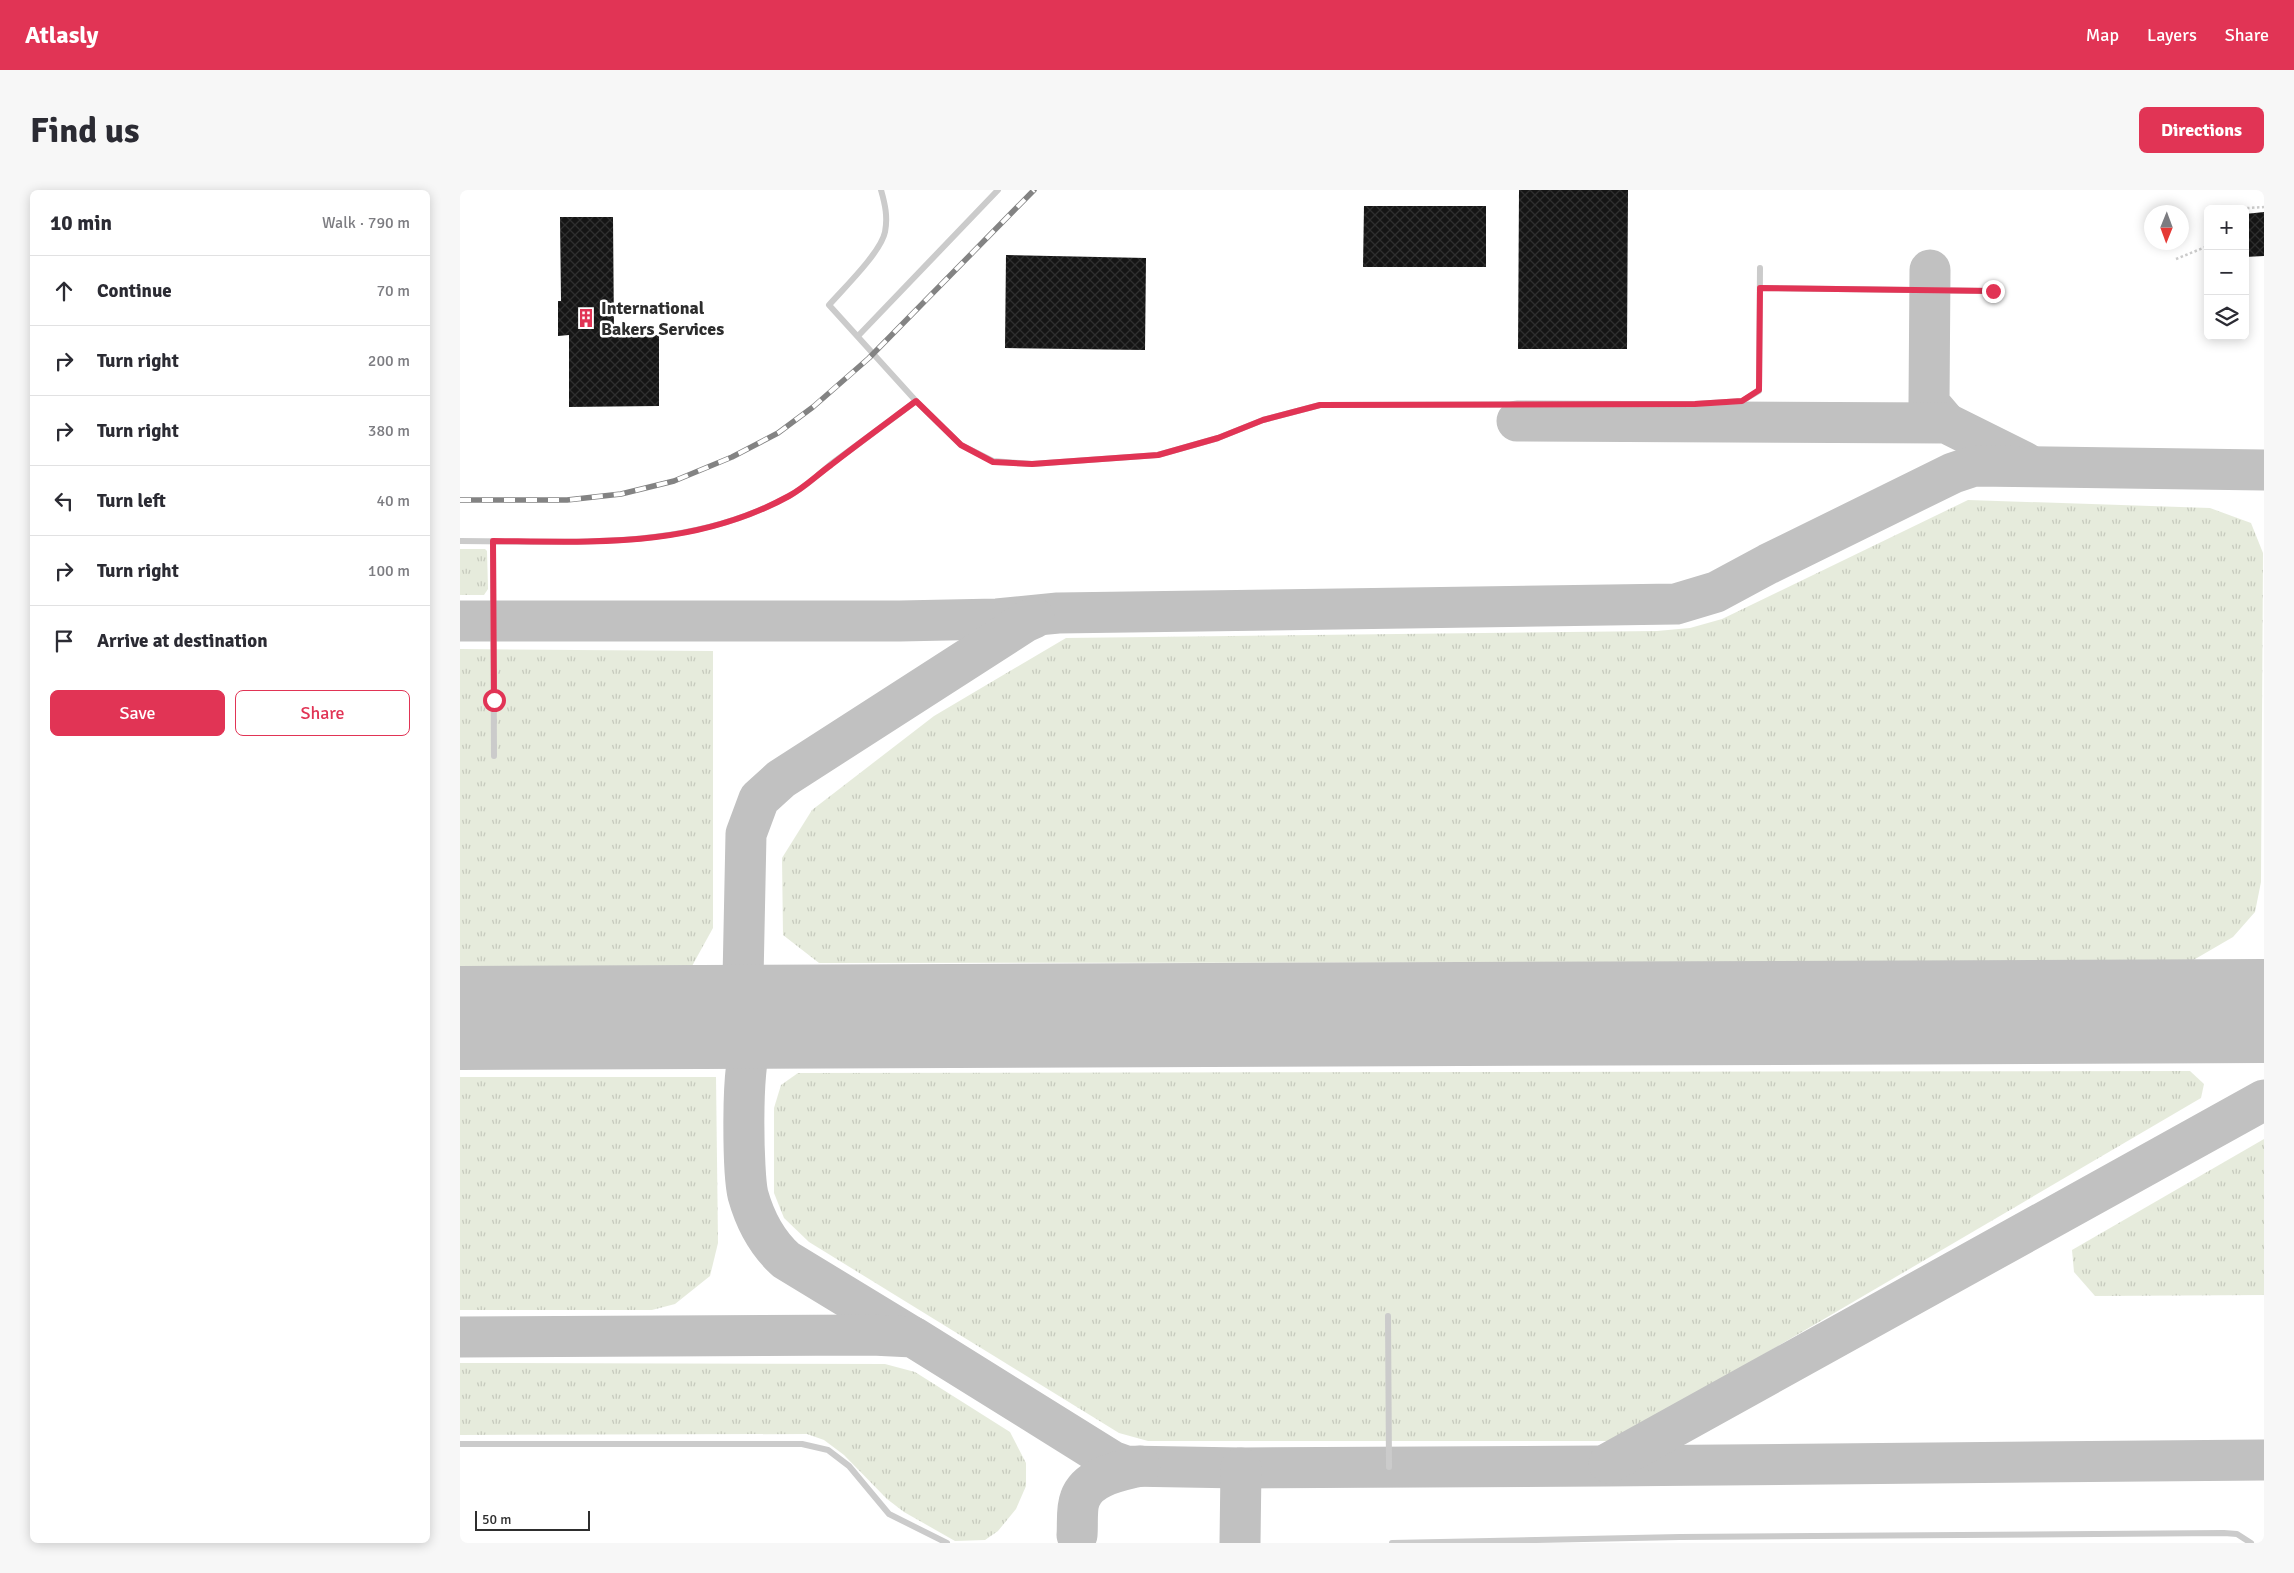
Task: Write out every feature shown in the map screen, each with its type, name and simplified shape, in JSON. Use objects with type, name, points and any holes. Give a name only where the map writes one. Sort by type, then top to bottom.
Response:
[{"type":"lane","points":[[880,190],[886,208],[886,224],[880,246],[829,305],[916,401],[961,445],[993,462],[1032,464],[1158,455],[1218,438],[1263,420],[1320,405],[1695,404],[1742,401],[1759,390],[1760,268]]},
{"type":"lane","points":[[858,335],[998,190]]},
{"type":"lane","points":[[1760,288],[1993,291]]},
{"type":"lane","points":[[460,541],[580,542],[646,539],[702,530],[754,513],[790,496],[916,401]]},
{"type":"lane","points":[[493,541],[494,756]]},
{"type":"lane","points":[[1388,1316],[1389,1467]]},
{"type":"lane","points":[[460,1444],[802,1444],[828,1450],[848,1466],[889,1514],[947,1543]]},
{"type":"lane","points":[[1392,1543],[1759,1536],[2224,1533],[2237,1534],[2251,1543]]},
{"type":"path","points":[[2249,208],[2264,207]]},
{"type":"path","points":[[2176,259],[2204,248]]},
{"type":"green space","points":[[1968,500],[2210,508],[2251,523],[2263,553],[2261,882],[2255,912],[2233,937],[2190,962],[819,963],[783,935],[782,858],[812,810],[934,716],[1066,638],[1657,631],[1690,628],[1722,619]]},
{"type":"green space","points":[[460,549],[485,549],[487,551],[488,589],[484,595],[460,595]]},
{"type":"green space","points":[[460,649],[713,651],[713,928],[692,966],[460,966]]},
{"type":"green space","points":[[2190,1071],[2204,1084],[2201,1098],[1616,1441],[1148,1441],[1119,1433],[809,1242],[784,1218],[774,1193],[774,1108],[781,1085],[798,1073]]},
{"type":"green space","points":[[460,1077],[716,1077],[718,1243],[710,1276],[675,1304],[652,1310],[460,1310]]},
{"type":"green space","points":[[2264,1139],[2264,1295],[2095,1296],[2074,1272],[2072,1250]]},
{"type":"green space","points":[[460,1363],[885,1364],[915,1372],[1010,1432],[1026,1463],[1026,1486],[1016,1509],[998,1531],[985,1540],[955,1541],[904,1512],[887,1499],[844,1455],[824,1440],[807,1434],[460,1435]]},
{"type":"building","points":[[1519,190],[1628,190],[1627,349],[1518,349]]},
{"type":"building","points":[[1364,206],[1486,206],[1486,267],[1363,267]]},
{"type":"building","points":[[2264,212],[2264,256],[2249,257],[2249,214]]},
{"type":"building","name":"International Bakers Services","points":[[560,217],[613,217],[614,335],[659,335],[659,406],[569,407],[569,335],[558,336],[558,301],[561,301]]},
{"type":"building","points":[[1006,255],[1146,258],[1145,350],[1005,348]]},
{"type":"taxiway","points":[[1930,270],[1929,403],[1946,423]]},
{"type":"taxiway","points":[[1517,421],[1946,423],[2026,463]]},
{"type":"taxiway","points":[[460,621],[900,621],[997,619],[1058,613],[1676,604],[1716,592],[1768,564],[1953,473],[1974,466],[2264,470]]},
{"type":"taxiway","points":[[806,1015],[761,999],[743,979],[746,834],[759,799],[781,779],[1034,618]]},
{"type":"taxiway","points":[[806,1015],[776,1028],[761,1037],[751,1047],[748,1057],[744,1096],[744,1144],[748,1195],[758,1222],[767,1238],[786,1260],[911,1336]]},
{"type":"taxiway","points":[[1609,1463],[2264,1100]]},
{"type":"taxiway","points":[[460,1337],[872,1335],[913,1337],[1112,1461],[1126,1466],[1241,1468],[2264,1460]]},
{"type":"taxiway","points":[[1077,1535],[1078,1507],[1084,1491],[1097,1480],[1140,1466]]},
{"type":"taxiway","points":[[1240,1543],[1241,1468]]},
{"type":"runway","points":[[460,1018],[2264,1011]]},
{"type":"railway","points":[[460,500],[567,500],[621,494],[674,481],[732,457],[778,433],[813,407],[869,358],[1034,190]]},
{"type":"place","name":"International Bakers Services","points":[[586,318]]},
{"type":"route","points":[[494,700],[493,541],[580,542],[646,539],[702,530],[754,513],[790,496],[916,401],[961,445],[993,462],[1032,464],[1158,455],[1218,438],[1263,420],[1320,405],[1695,404],[1742,401],[1759,390],[1760,288],[1993,291]]}]
